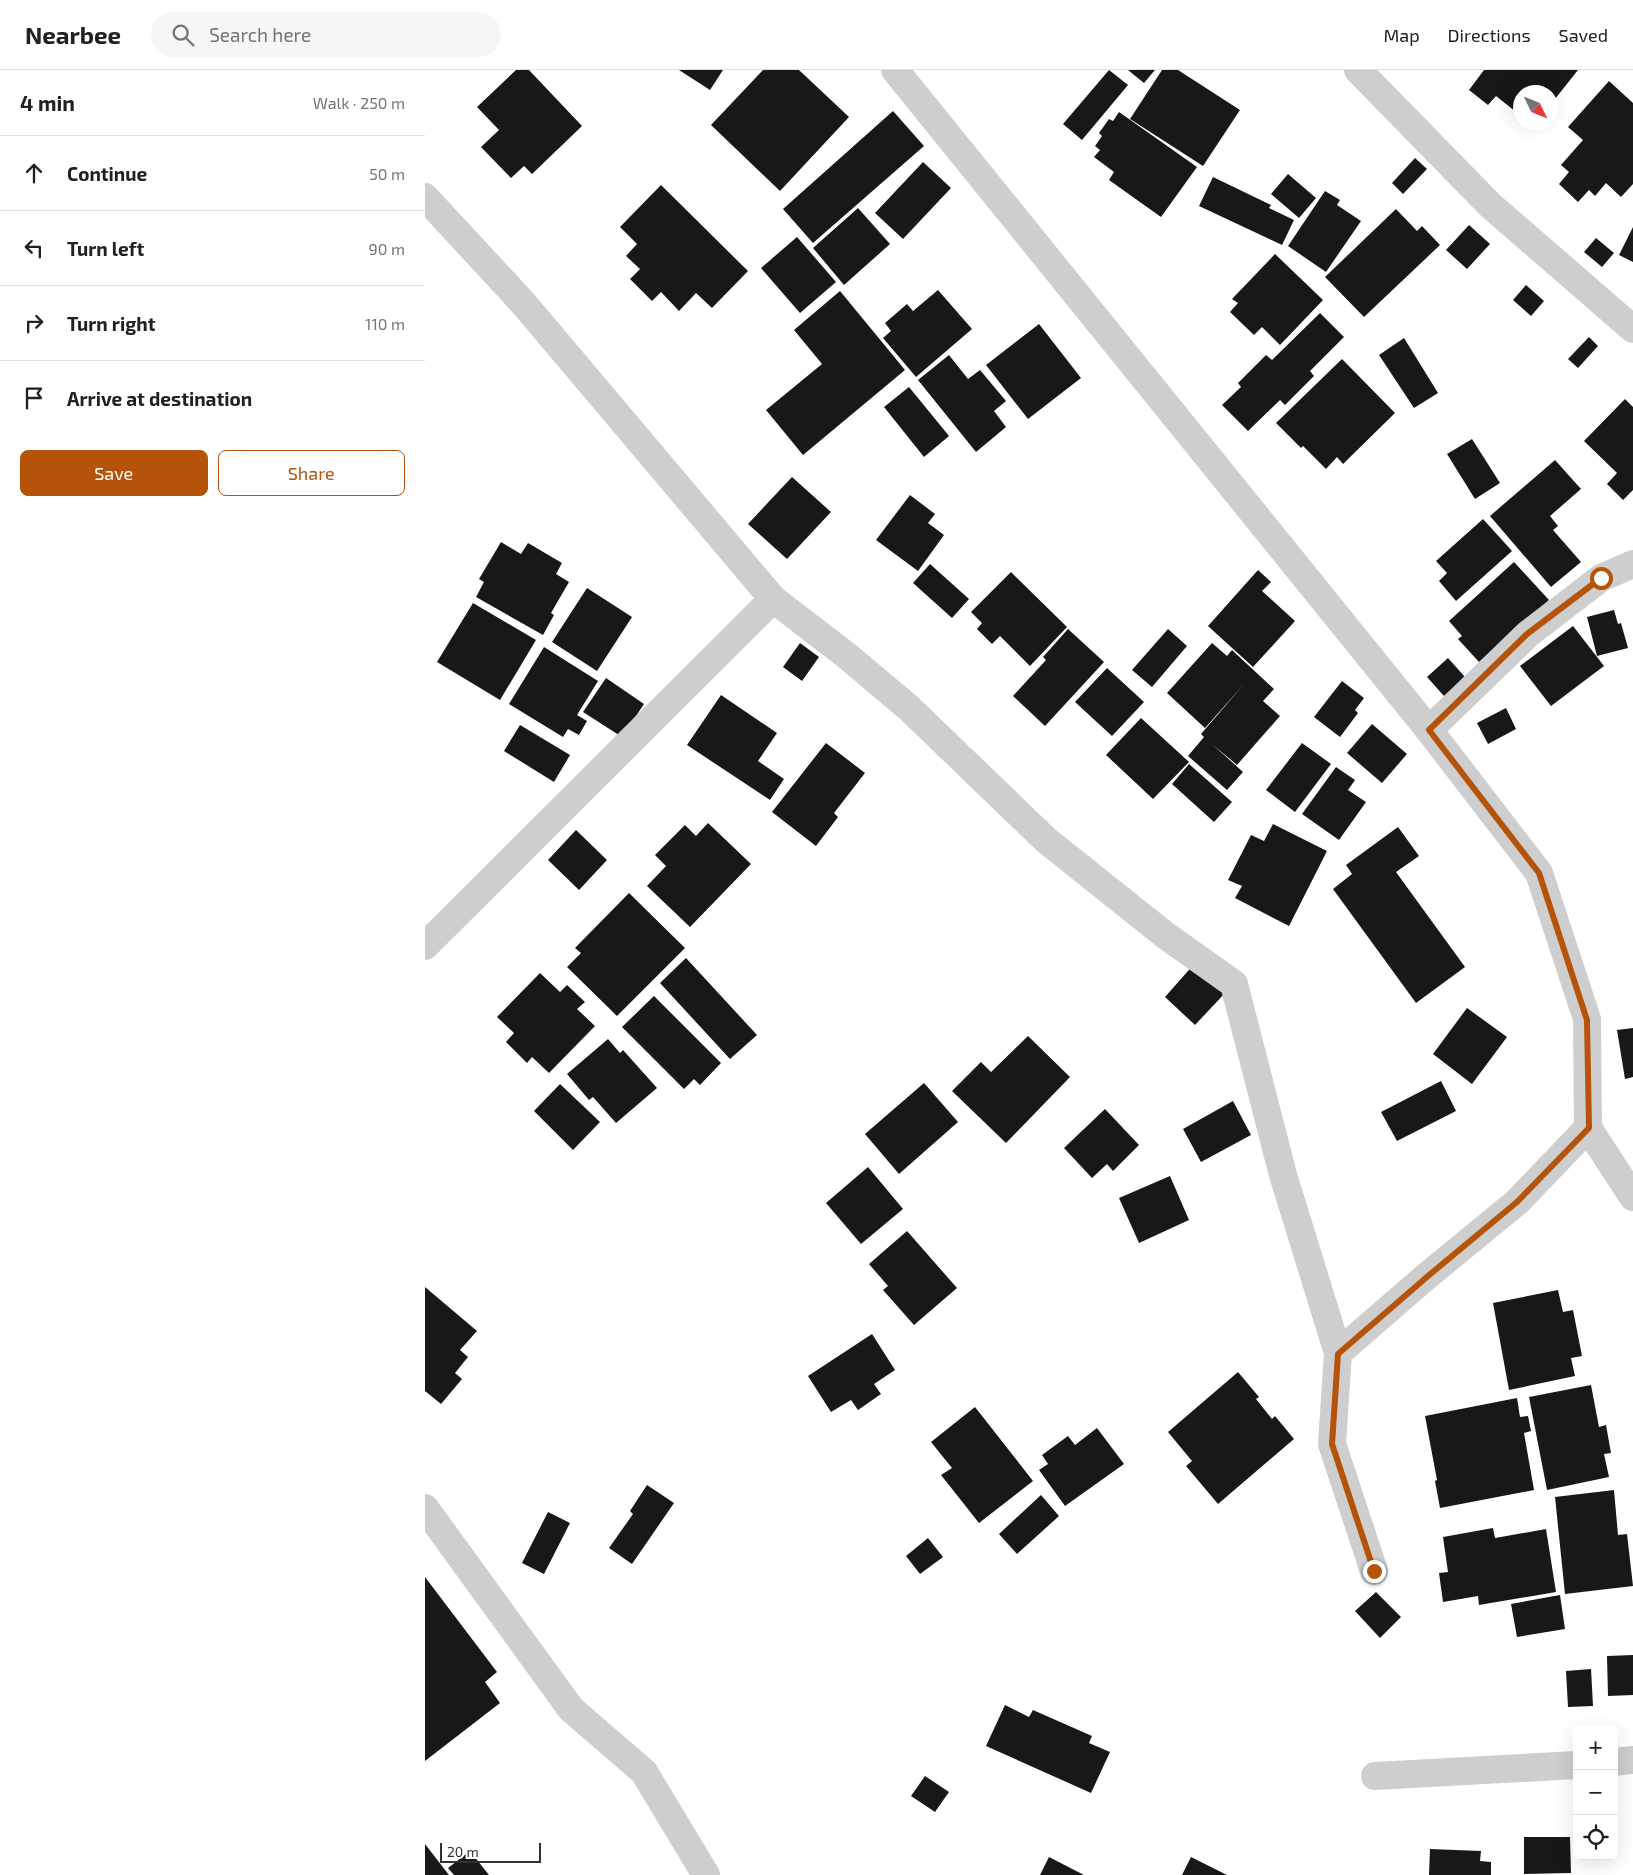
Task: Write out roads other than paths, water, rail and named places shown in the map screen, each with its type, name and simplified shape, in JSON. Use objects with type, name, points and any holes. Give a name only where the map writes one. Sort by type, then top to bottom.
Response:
[{"type":"street","points":[[895,70],[1429,730],[1539,873],[1587,1020],[1589,1128],[1633,1197]]},
{"type":"street","points":[[1358,70],[1490,205],[1633,329]]},
{"type":"street","points":[[425,197],[524,304],[773,599],[846,655],[909,708],[1046,840],[1165,935],[1234,984],[1283,1175],[1338,1354],[1332,1444],[1374,1571]]},
{"type":"street","points":[[1429,730],[1527,634],[1601,578],[1633,564]]},
{"type":"street","points":[[425,946],[773,599]]},
{"type":"street","points":[[1338,1354],[1517,1202],[1589,1128]]},
{"type":"street","points":[[425,1508],[571,1709],[644,1772],[706,1875]]},
{"type":"street","points":[[1618,1762],[1633,1760]]},
{"type":"street","points":[[1375,1776],[1573,1765]]}]
